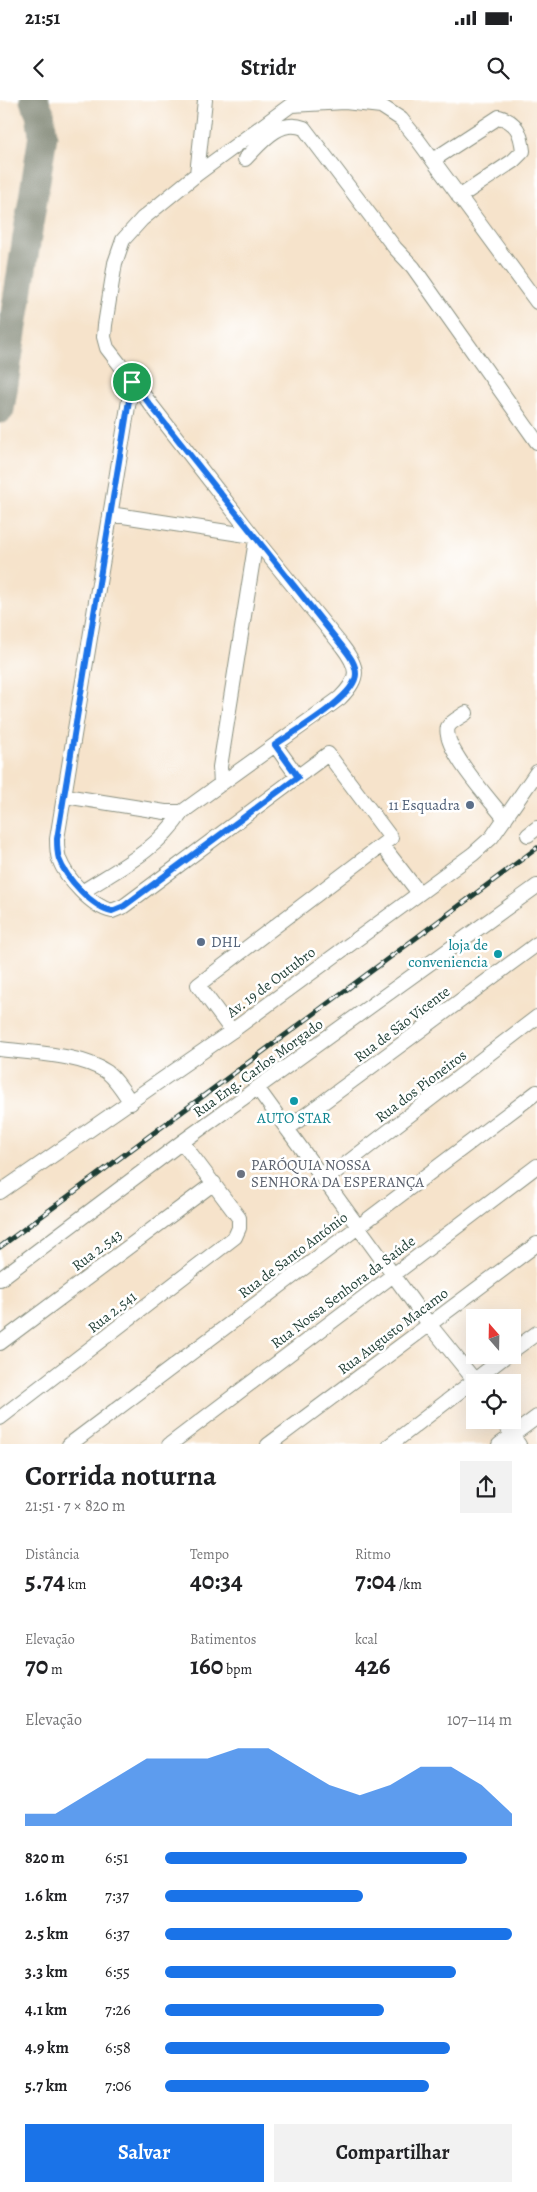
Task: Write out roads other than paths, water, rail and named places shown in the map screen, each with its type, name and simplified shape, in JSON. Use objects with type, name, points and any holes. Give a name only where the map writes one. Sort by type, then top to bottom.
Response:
[{"type":"street","points":[[197,174],[205,100]]},
{"type":"street","points":[[82,892],[153,847],[169,832],[182,812],[340,698],[352,687],[356,674],[352,659],[107,348],[104,337],[115,263],[123,240],[142,219],[197,174],[292,102],[382,103],[401,119],[434,160],[537,302]]},
{"type":"street","points":[[434,160],[499,117],[510,120],[516,126],[522,138],[522,151],[513,160],[459,197]]},
{"type":"street","points":[[245,159],[276,130],[295,124],[304,128],[395,248],[413,267],[537,442]]},
{"type":"street","points":[[132,382],[57,839],[57,853],[60,862],[82,892],[94,904],[104,910],[112,911],[124,906],[328,754],[391,838],[198,985],[232,1031]]},
{"type":"street","points":[[110,514],[255,538]]},
{"type":"street","points":[[221,784],[222,758],[255,538]]},
{"type":"street","points":[[466,713],[449,725],[448,731],[451,746],[458,758],[505,819]]},
{"type":"street","points":[[275,745],[298,777]]},
{"type":"street","name":"Av. 19 de Outubro","points":[[0,1192],[232,1031],[473,854],[492,836],[537,772]]},
{"type":"street","points":[[65,796],[165,812],[182,812]]},
{"type":"street","points":[[382,845],[419,893]]},
{"type":"street","name":"Rua Eng. Carlos Morgado","points":[[0,1279],[182,1142],[537,886]]},
{"type":"street","name":"Rua de São Vicente","points":[[287,1129],[537,944]]},
{"type":"street","name":"Rua dos Pioneiros","points":[[325,1180],[537,1017]]},
{"type":"street","points":[[0,1049],[59,1057],[94,1066],[106,1072],[115,1080],[131,1102]]},
{"type":"street","points":[[258,1089],[430,1324],[469,1374]]},
{"type":"street","name":"Rua de Santo António","points":[[69,1444],[537,1092]]},
{"type":"street","points":[[182,1142],[214,1183]]},
{"type":"street","name":"Rua Nossa Senhora da Saúde","points":[[169,1444],[537,1166]]},
{"type":"street","name":"Rua 2.541","points":[[0,1418],[235,1237],[239,1228],[239,1218],[214,1183]]},
{"type":"street","name":"Rua 2.543","points":[[0,1343],[214,1183]]},
{"type":"street","name":"Rua Augusto Macamo","points":[[268,1444],[537,1244]]},
{"type":"street","points":[[521,1345],[537,1333]]},
{"type":"street","points":[[484,1374],[496,1364]]},
{"type":"street","points":[[390,1444],[466,1388]]},
{"type":"street","points":[[499,1444],[515,1440],[537,1417]]},
{"type":"street","points":[[508,1429],[515,1440]]},
{"type":"railway","points":[[0,1247],[537,848]]},
{"type":"place","name":"11 Esquadra","points":[[470,805]]},
{"type":"place","name":"DHL","points":[[201,942]]},
{"type":"place","name":"loja de conveniencia","points":[[498,954]]},
{"type":"place","name":"AUTO STAR","points":[[294,1101]]},
{"type":"place","name":"PARÓQUIA NOSSA SENHORA DA ESPERANÇA","points":[[241,1174]]}]
